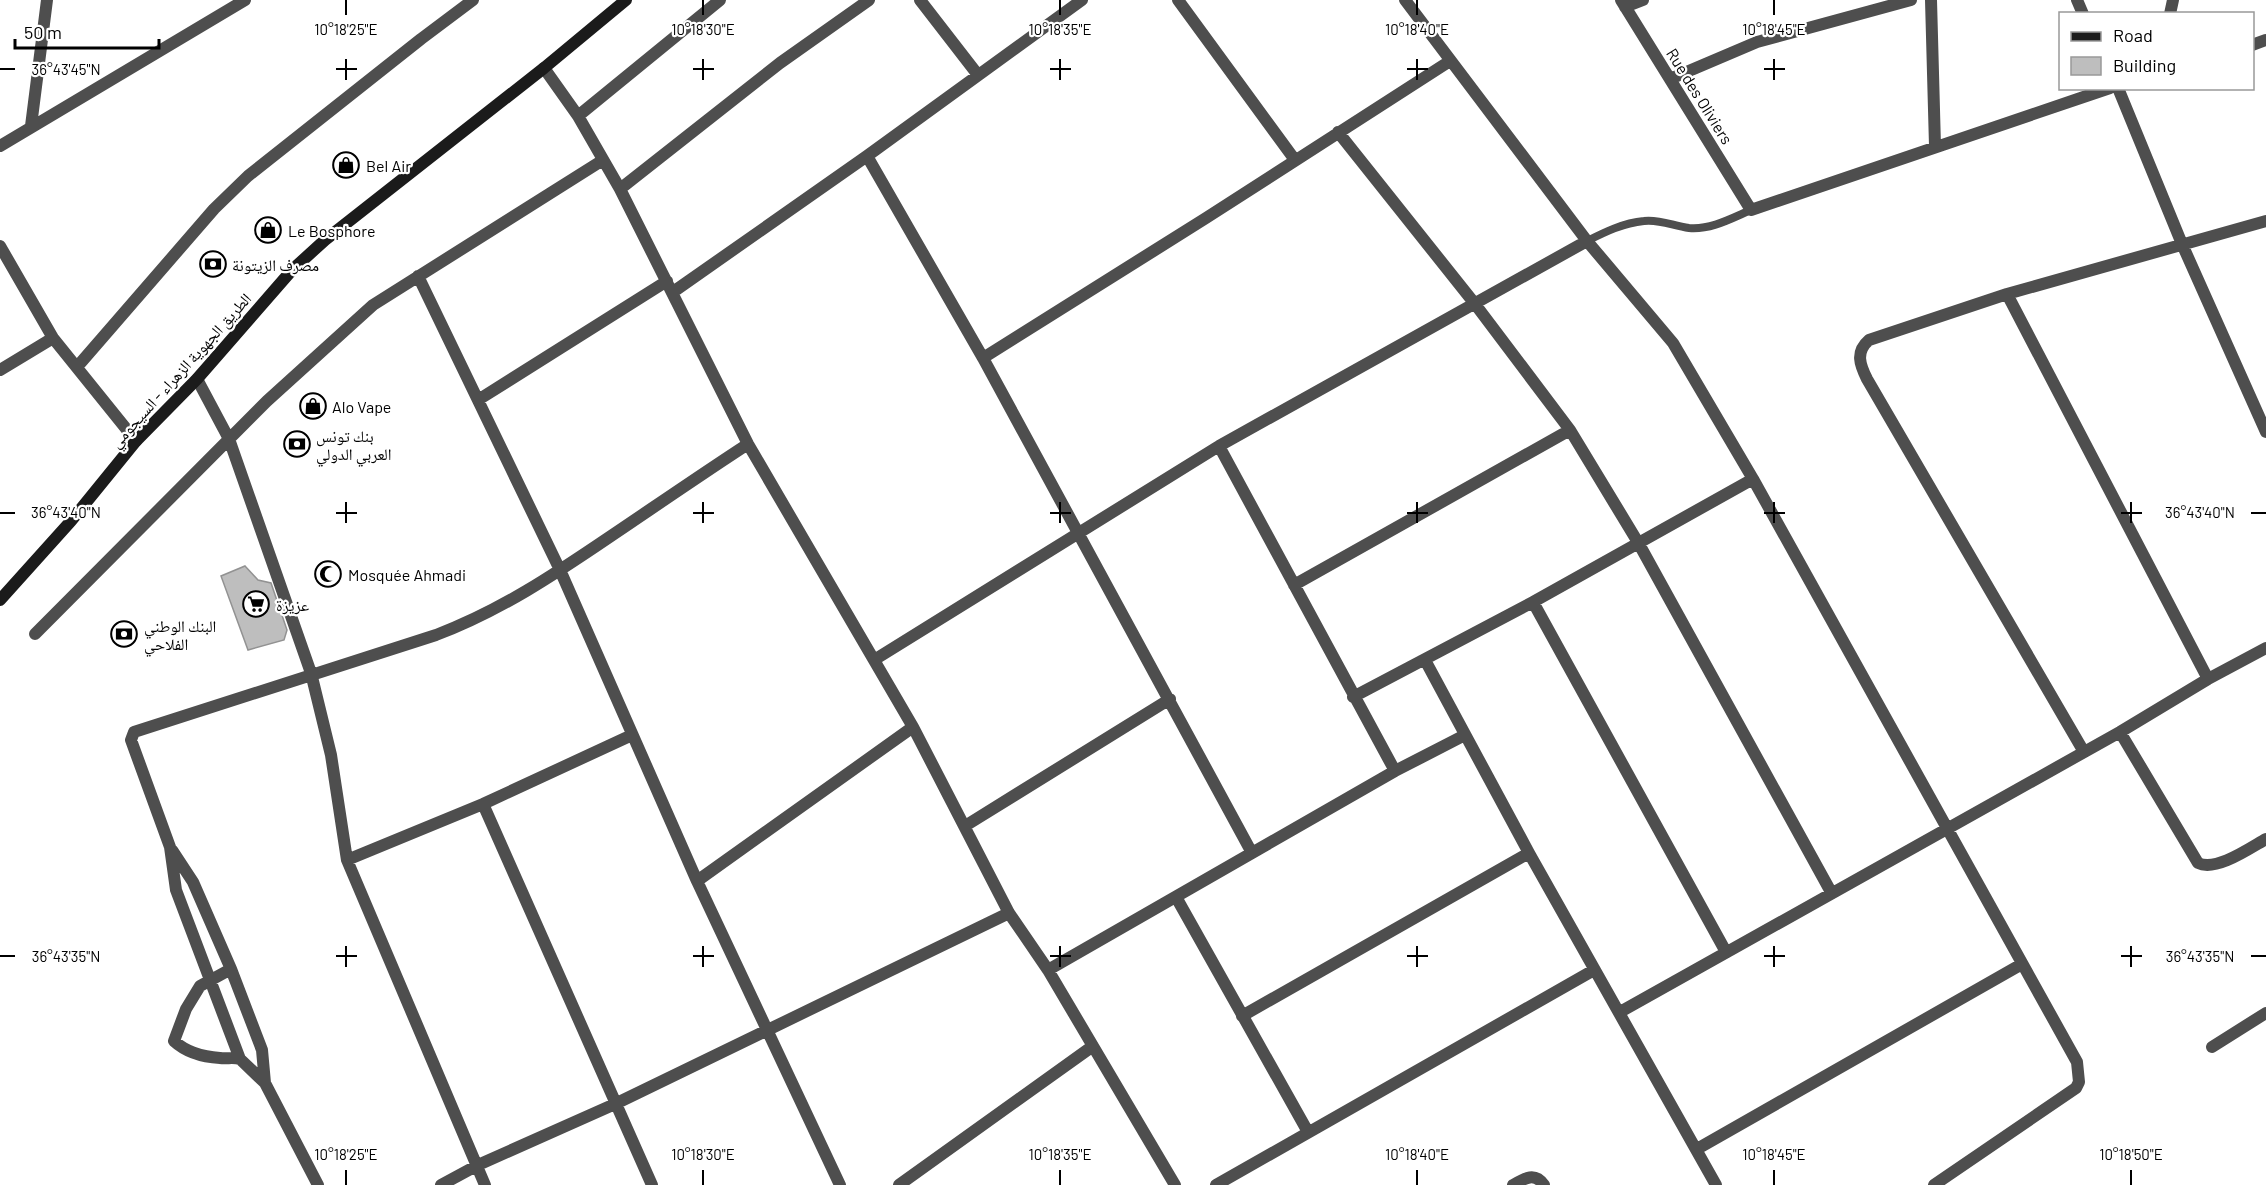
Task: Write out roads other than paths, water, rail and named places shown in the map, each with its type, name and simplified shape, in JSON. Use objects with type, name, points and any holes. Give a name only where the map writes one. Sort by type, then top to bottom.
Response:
[{"type":"main road","name":"الطريق الجهوية الزهراء - السيجومي","points":[[0,600],[71,521],[136,441],[197,379],[292,270],[325,240],[544,68],[626,0]]},
{"type":"street","points":[[31,126],[47,0]]},
{"type":"street","points":[[0,146],[245,0]]},
{"type":"street","points":[[77,367],[214,209],[248,176],[473,0]]},
{"type":"street","points":[[578,116],[720,0]]},
{"type":"street","points":[[620,189],[780,63],[869,0]]},
{"type":"street","points":[[920,0],[978,75]]},
{"type":"street","points":[[673,292],[867,156],[1082,0]]},
{"type":"street","points":[[1178,0],[1295,160]]},
{"type":"street","points":[[1405,0],[1587,241],[1673,343],[1753,478],[2077,1062],[2078,1085],[1934,1185]]},
{"type":"street","points":[[1623,3],[1643,0]]},
{"type":"street","points":[[1670,79],[1766,39],[1911,0]]},
{"type":"street","points":[[1931,0],[1935,146]]},
{"type":"street","name":"Rue des Oliviers","points":[[1623,3],[1751,210]]},
{"type":"street","points":[[983,358],[1450,61]]},
{"type":"street","points":[[544,68],[578,116],[620,189],[748,444],[913,727],[1009,913],[1048,970],[1175,1185]]},
{"type":"street","points":[[1751,210],[2104,90]]},
{"type":"street","points":[[2119,90],[2182,244],[2266,432]]},
{"type":"street","points":[[1338,132],[1476,304],[1570,430],[1639,544],[1831,892]]},
{"type":"street","points":[[867,156],[983,358],[1170,699],[1252,854]]},
{"type":"street","points":[[35,634],[267,401],[373,305],[603,160]]},
{"type":"street","points":[[2084,752],[1867,379],[1859,359],[1862,346],[1869,340],[2007,294],[2266,221]]},
{"type":"street","points":[[874,660],[1220,446],[1587,241]]},
{"type":"street","points":[[0,246],[53,338],[136,441]]},
{"type":"street","points":[[418,276],[560,570],[697,881],[840,1185]]},
{"type":"street","points":[[478,400],[667,281]]},
{"type":"street","points":[[2007,294],[2208,680]]},
{"type":"street","points":[[0,370],[53,338]]},
{"type":"street","points":[[197,379],[229,439],[311,673],[331,755],[346,860],[478,1164],[485,1185]]},
{"type":"street","points":[[1294,585],[1570,430]]},
{"type":"street","points":[[318,1185],[264,1083],[240,1059],[176,890],[170,847],[131,740],[134,732],[470,622],[500,607],[560,570],[748,444]]},
{"type":"street","points":[[1220,446],[1353,697],[1395,771]]},
{"type":"street","points":[[1353,697],[1533,603],[1753,478]]},
{"type":"street","points":[[1533,603],[1726,951]]},
{"type":"street","points":[[1620,1012],[2266,648]]},
{"type":"street","points":[[1425,660],[1529,853],[1716,1185]]},
{"type":"street","points":[[965,826],[1170,699]]},
{"type":"street","points":[[697,881],[913,727]]},
{"type":"street","points":[[2120,732],[2198,863],[2207,866],[2231,859],[2266,839]]},
{"type":"street","points":[[346,860],[483,804],[632,735]]},
{"type":"street","points":[[1048,970],[1395,771],[1465,735]]},
{"type":"street","points":[[483,804],[652,1185]]},
{"type":"street","points":[[170,847],[193,882],[231,969],[262,1050],[264,1083]]},
{"type":"street","points":[[1242,1016],[1529,853]]},
{"type":"street","points":[[1176,897],[1308,1132]]},
{"type":"street","points":[[441,1185],[478,1164],[615,1104],[1009,913]]},
{"type":"street","points":[[1696,1149],[2022,964]]},
{"type":"street","points":[[231,969],[200,986],[186,1009],[174,1041],[180,1047],[194,1053],[221,1059],[240,1059]]},
{"type":"street","points":[[1216,1185],[1594,970]]},
{"type":"street","points":[[2212,1047],[2266,1013]]},
{"type":"street","points":[[898,1185],[1093,1046]]},
{"type":"street","points":[[1514,1185],[1532,1177],[1538,1178],[1544,1185]]},
{"type":"lane","points":[[1587,241],[1622,225],[1645,220],[1704,228],[1751,210]]},
{"type":"place","name":"Bel Air","points":[[346,165]]},
{"type":"place","name":"Le Bosphore","points":[[268,230]]},
{"type":"place","name":"مصرف الزيتونة","points":[[213,264]]},
{"type":"place","name":"Alo Vape","points":[[313,406]]},
{"type":"place","name":"بنك تونس العربي الدولي","points":[[297,444]]},
{"type":"place","name":"Mosquée Ahmadi","points":[[328,574]]},
{"type":"place","name":"عزيزة","points":[[256,604]]},
{"type":"place","name":"البنك الوطني الفلاحي","points":[[124,634]]}]
